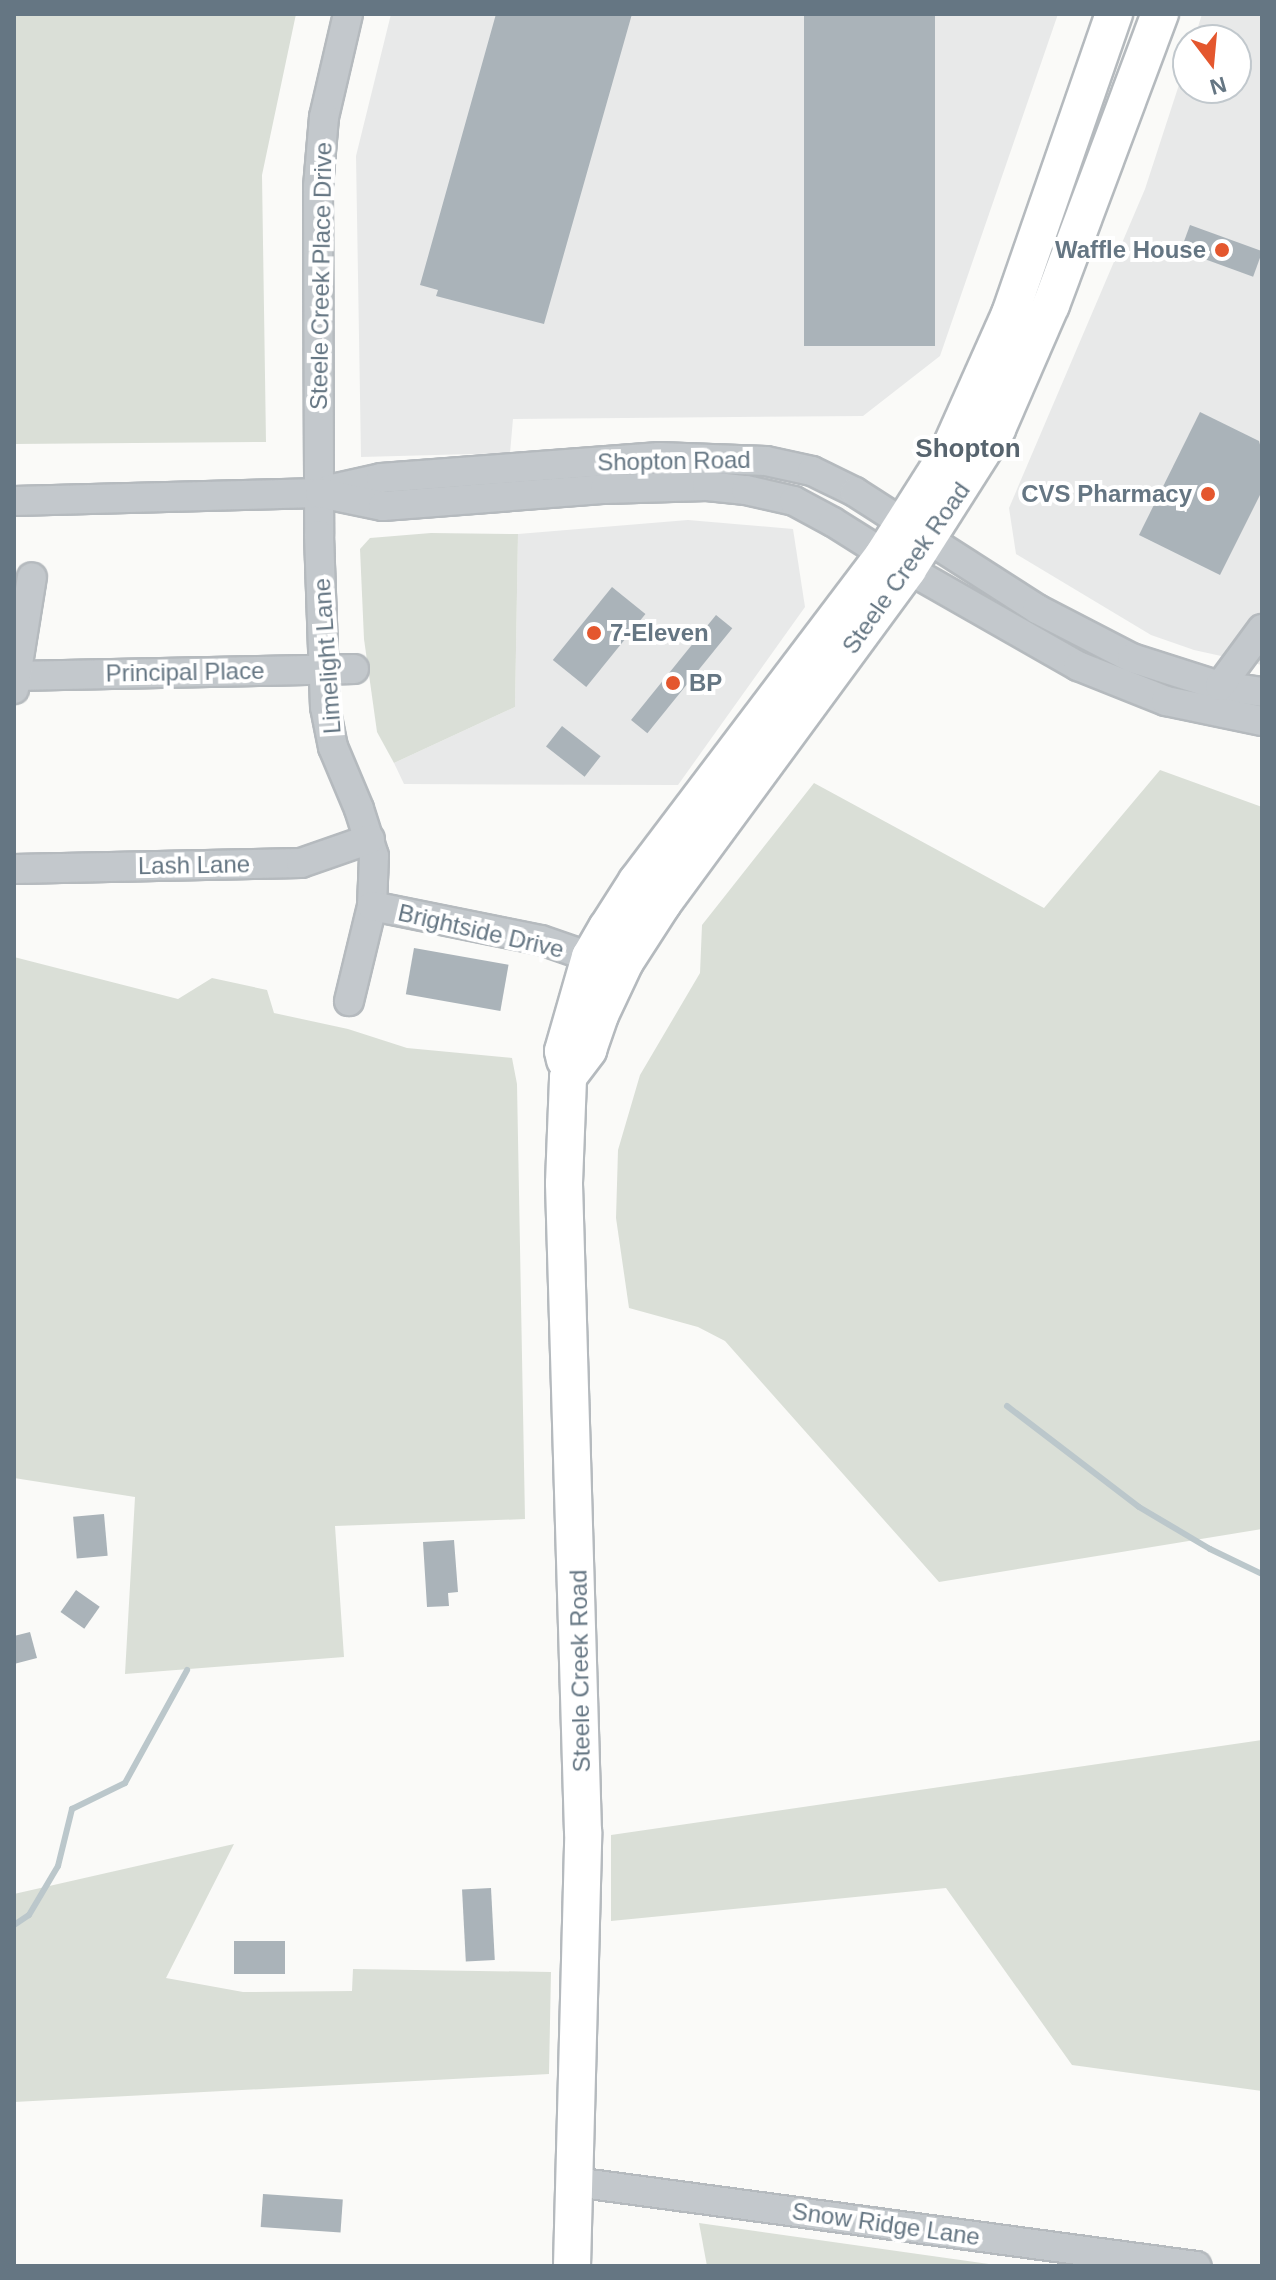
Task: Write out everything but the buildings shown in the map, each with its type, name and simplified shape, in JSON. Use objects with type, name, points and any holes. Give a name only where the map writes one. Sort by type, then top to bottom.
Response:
[{"type":"main road","name":"Steele Creek Road","points":[[568,1077],[588,1050],[600,1015],[625,962],[906,547],[991,361],[1114,14]]},
{"type":"main road","points":[[1105,158],[1140,14]]},
{"type":"main road","name":"Steele Creek Road","points":[[572,2266],[583,1832],[564,1183],[568,1077],[563,1051],[590,957],[637,881],[997,429],[1051,305],[1160,14]]},
{"type":"street","name":"Steele Creek Place Drive","points":[[320,493],[318,187],[324,117],[348,14]]},
{"type":"street","name":"Shopton Road","points":[[14,501],[320,493],[381,478],[659,457],[720,456],[766,461],[812,471],[906,547],[1078,666],[1117,684],[1208,712],[1262,721]]},
{"type":"street","name":"Shopton Road","points":[[320,493],[383,506],[605,489],[707,486],[746,490],[794,501],[906,547],[1132,658],[1220,686],[1262,692]]},
{"type":"street","name":"Limelight Lane","points":[[320,493],[328,731],[374,856],[372,906],[349,1001]]},
{"type":"street","points":[[15,682],[32,577]]},
{"type":"street","points":[[1220,686],[1262,629]]},
{"type":"street","name":"Principal Place","points":[[15,682],[354,669]]},
{"type":"street","name":"Lash Lane","points":[[14,869],[301,863],[370,839]]},
{"type":"street","name":"Brightside Drive","points":[[372,906],[541,940],[590,957]]},
{"type":"street","name":"Snow Ridge Lane","points":[[575,2182],[1196,2266]]},
{"type":"shaded area","points":[[16,14],[296,14],[262,175],[266,442],[14,444]]},
{"type":"shaded area","points":[[391,14],[1058,14],[940,356],[863,416],[513,419],[510,453],[361,457],[356,156]]},
{"type":"shaded area","points":[[1202,14],[1262,14],[1262,665],[1194,650],[1151,635],[1016,554],[1009,508],[1145,189],[1173,104],[1252,104],[1252,24],[1199,24]]},
{"type":"shaded area","points":[[688,520],[793,529],[805,607],[678,785],[404,784],[394,763],[515,707],[518,534]]},
{"type":"shaded area","points":[[431,533],[518,534],[515,707],[394,763],[377,732],[364,639],[360,549],[370,538]]},
{"type":"shaded area","points":[[1160,770],[1262,807],[1262,1529],[939,1582],[725,1341],[698,1327],[629,1308],[616,1218],[618,1150],[640,1075],[700,973],[702,925],[814,783],[1044,908]]},
{"type":"shaded area","points":[[14,957],[178,999],[212,978],[267,990],[274,1013],[348,1029],[407,1048],[512,1058],[517,1084],[525,1519],[335,1526],[344,1657],[125,1674],[135,1497],[14,1478]]},
{"type":"shaded area","points":[[1262,1740],[1262,2091],[1072,2065],[946,1888],[611,1921],[611,1835]]},
{"type":"shaded area","points":[[234,1844],[166,1978],[243,1992],[352,1991],[353,1969],[551,1972],[549,2074],[14,2102],[14,1894]]},
{"type":"shaded area","points":[[699,2223],[1003,2266],[707,2266]]},
{"type":"waterway","points":[[1007,1406],[1139,1507],[1210,1549],[1262,1574]]},
{"type":"waterway","points":[[14,1925],[29,1915],[58,1866],[72,1809],[125,1783],[187,1670]]},
{"type":"place","name":"Waffle House","points":[[1222,250]]},
{"type":"place","name":"CVS Pharmacy","points":[[1208,494]]},
{"type":"place","name":"7-Eleven","points":[[594,633]]},
{"type":"place","name":"BP","points":[[673,683]]},
{"type":"district","name":"Shopton","points":[[968,449]]}]
